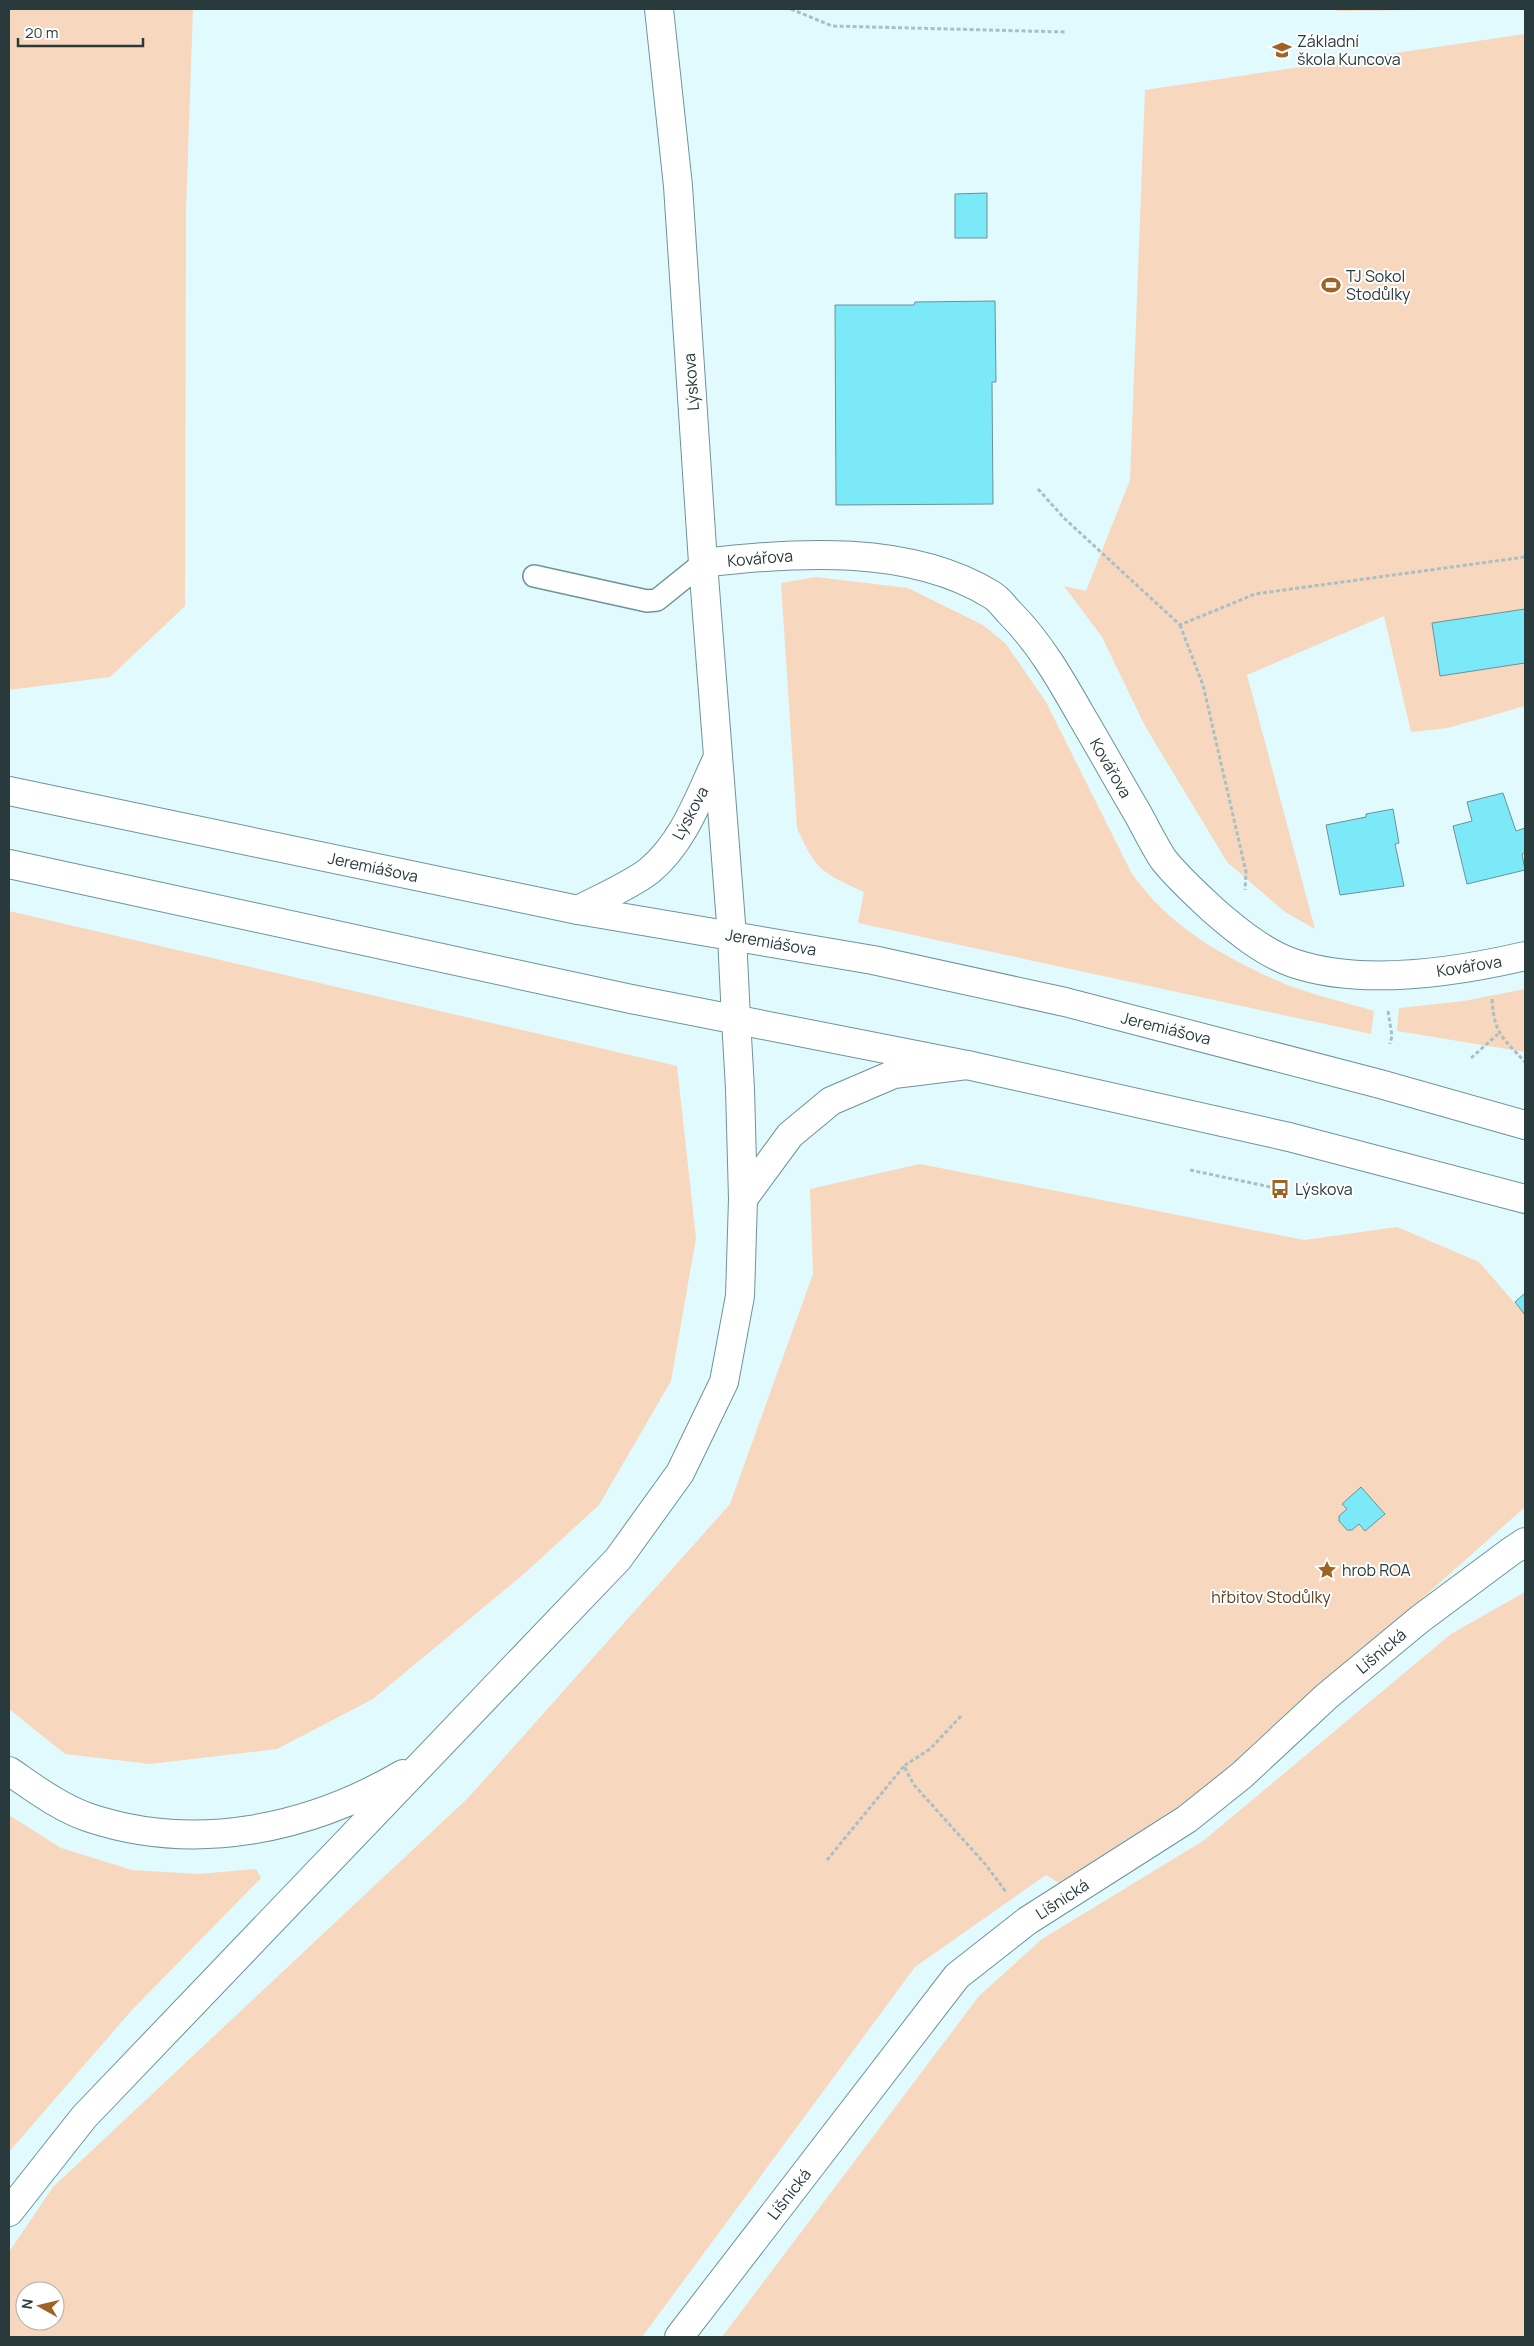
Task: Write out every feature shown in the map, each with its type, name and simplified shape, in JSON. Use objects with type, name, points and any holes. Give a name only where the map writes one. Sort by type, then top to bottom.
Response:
[{"type":"main road","name":"Lýskova","points":[[442,1745],[618,1559],[680,1473],[724,1382],[740,1296],[742,1199],[740,1089],[732,936],[703,563],[678,186],[659,9]]},
{"type":"main road","name":"Kovářova","points":[[703,563],[767,555],[821,554],[873,558],[924,567],[963,579],[994,597],[1027,630],[1054,667],[1163,858],[1194,892],[1245,935],[1292,963],[1322,970],[1388,976],[1473,968],[1525,956]]},
{"type":"main road","name":"Lýskova","points":[[578,910],[648,872],[668,853],[684,831],[719,756]]},
{"type":"main road","name":"Jeremiášova","points":[[9,791],[578,910],[873,960],[1065,1002],[1380,1084],[1525,1125]]},
{"type":"main road","points":[[9,864],[630,999],[967,1065],[1308,1142],[1525,1199]]},
{"type":"main road","points":[[742,1199],[790,1135],[831,1101],[894,1074],[967,1065]]},
{"type":"main road","name":"Líšnická","points":[[679,2337],[957,1976],[1027,1921],[1187,1819],[1242,1775],[1327,1696],[1420,1619],[1525,1542]]},
{"type":"main road","points":[[9,1771],[46,1797],[89,1818],[131,1828],[172,1833],[214,1834],[257,1830],[297,1821],[336,1808],[374,1791],[410,1770],[442,1745]]},
{"type":"main road","points":[[9,2212],[84,2117],[442,1745]]},
{"type":"lane","points":[[534,576],[647,602],[657,600],[703,563]]},
{"type":"path","points":[[791,9],[832,26],[1066,32]]},
{"type":"path","points":[[1038,489],[1064,518],[1180,625],[1202,684],[1246,872],[1245,935]]},
{"type":"path","points":[[1180,625],[1255,594],[1525,557]]},
{"type":"path","points":[[1492,964],[1494,1020],[1499,1034],[1525,1062]]},
{"type":"path","points":[[1387,1003],[1392,1036],[1390,1044]]},
{"type":"path","points":[[1471,1058],[1499,1034]]},
{"type":"path","points":[[1190,1170],[1280,1189]]},
{"type":"path","points":[[827,1860],[904,1766],[930,1750],[961,1716]]},
{"type":"path","points":[[904,1766],[914,1785],[986,1865],[1027,1921]]},
{"type":"green space","points":[[9,9],[193,9],[186,210],[185,606],[110,677],[9,690]]},
{"type":"green space","points":[[1335,9],[1495,9],[1338,11]]},
{"type":"green space","name":"TJ Sokol Stodůlky","points":[[1525,34],[1525,706],[1448,728],[1411,732],[1384,616],[1247,675],[1315,929],[1285,912],[1227,862],[1145,726],[1102,637],[1064,586],[1086,591],[1130,480],[1145,90]]},
{"type":"green space","points":[[816,577],[908,588],[983,625],[1006,644],[1046,702],[1131,872],[1160,907],[1177,922],[1215,949],[1255,971],[1299,989],[1374,1011],[1371,1034],[858,923],[864,892],[822,869],[810,853],[797,828],[781,583]]},
{"type":"green space","points":[[9,911],[677,1066],[696,1238],[671,1381],[599,1505],[524,1574],[373,1699],[277,1749],[150,1764],[65,1754],[9,1709]]},
{"type":"green space","points":[[1525,989],[1525,1052],[1397,1031],[1399,1008],[1464,1001]]},
{"type":"green space","name":"hřbitov Stodůlky","points":[[920,1164],[1304,1240],[1397,1227],[1479,1262],[1525,1315],[1525,1507],[1213,1784],[1059,1883],[1046,1875],[915,1967],[642,2337],[9,2337],[9,2252],[53,2187],[469,1797],[730,1504],[813,1274],[810,1189]],"holes":[[[1361,1487],[1385,1514],[1359,1524],[1352,1530],[1347,1530],[1339,1521],[1339,1516],[1347,1509],[1342,1504]]]},
{"type":"green space","points":[[1525,1592],[1525,2337],[722,2337],[979,1996],[1042,1939],[1203,1841],[1451,1634]]},
{"type":"green space","points":[[9,1815],[61,1848],[132,1870],[198,1874],[256,1869],[261,1878],[131,2011],[9,2152]]},
{"type":"building","points":[[987,193],[987,238],[955,238],[955,194]]},
{"type":"building","points":[[995,301],[996,382],[992,382],[993,504],[836,505],[835,305],[914,305],[915,302]]},
{"type":"building","points":[[1525,609],[1525,663],[1440,676],[1432,623]]},
{"type":"building","points":[[1503,793],[1516,831],[1525,828],[1525,853],[1522,854],[1525,870],[1467,884],[1453,826],[1472,821],[1467,802]]},
{"type":"building","points":[[1393,809],[1399,843],[1395,844],[1404,886],[1340,895],[1326,825],[1366,817],[1366,814]]},
{"type":"building","points":[[1525,1293],[1525,1315],[1515,1302]]},
{"type":"building","points":[[1361,1487],[1385,1514],[1365,1531],[1359,1524],[1352,1530],[1347,1530],[1339,1521],[1339,1516],[1347,1509],[1342,1504]]},
{"type":"place","name":"Základní škola Kuncova","points":[[1282,50]]},
{"type":"place","name":"TJ Sokol Stodůlky","points":[[1331,285]]},
{"type":"place","name":"Lýskova","points":[[1280,1189]]},
{"type":"place","name":"hrob ROA","points":[[1327,1570]]}]
